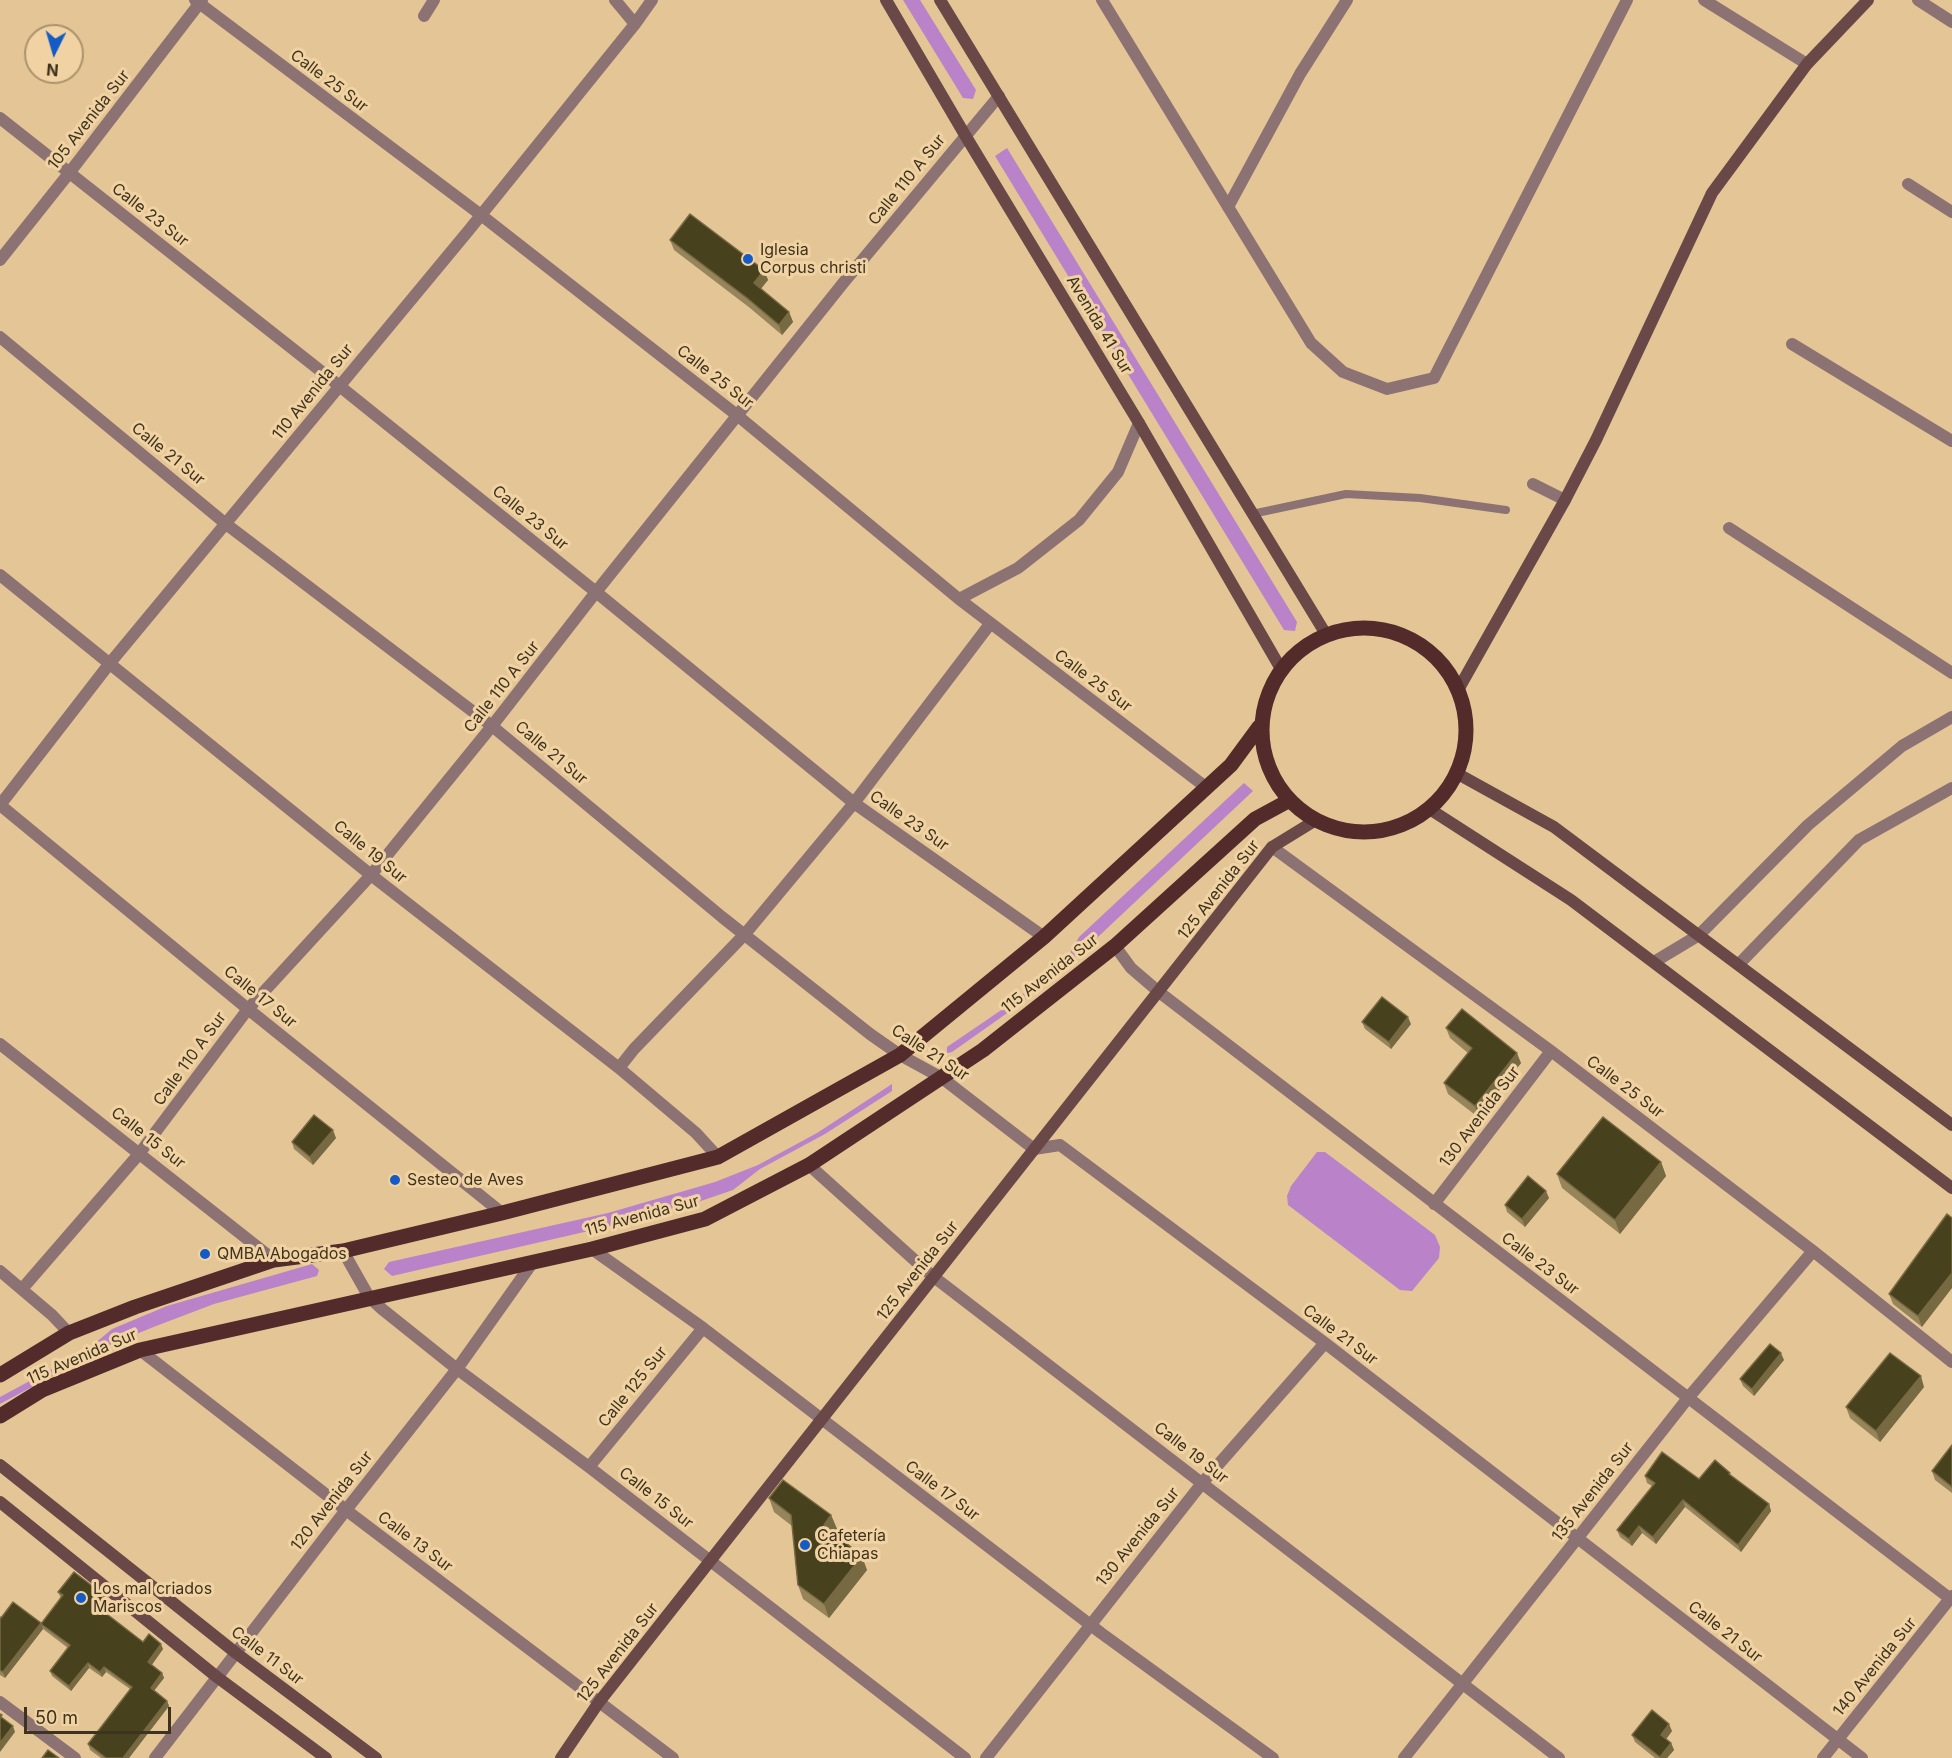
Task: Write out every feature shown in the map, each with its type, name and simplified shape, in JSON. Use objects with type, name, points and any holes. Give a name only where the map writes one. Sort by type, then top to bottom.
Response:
[{"type":"main road","name":"Avenida 41 Sur","points":[[886,0],[1139,423],[1281,669]]},
{"type":"main road","name":"Avenida 41 Sur","points":[[940,0],[1327,636]]},
{"type":"main road","points":[[1458,690],[1596,440],[1713,193],[1806,64],[1868,0]]},
{"type":"main road","points":[[1374,628],[1410,639],[1439,660],[1458,690],[1466,720],[1464,751],[1458,774],[1439,799],[1417,817],[1385,830],[1352,831],[1316,820],[1290,800],[1278,786],[1264,755],[1259,727],[1266,698],[1281,669],[1310,642],[1327,636],[1342,630],[1374,628]]},
{"type":"main road","name":"115 Avenida Sur","points":[[0,1375],[69,1333],[135,1307],[274,1260],[343,1251],[502,1213],[718,1157],[900,1055],[1044,937],[1207,788],[1230,765],[1259,727]]},
{"type":"main road","points":[[1458,774],[1554,827],[1952,1125]]},
{"type":"main road","name":"115 Avenida Sur","points":[[0,1416],[42,1390],[140,1350],[592,1249],[705,1219],[809,1165],[983,1050],[1115,946],[1255,819],[1290,800]]},
{"type":"main road","points":[[1428,808],[1571,900],[1952,1188]]},
{"type":"main road","name":"125 Avenida Sur","points":[[561,1758],[599,1702],[1272,847],[1316,820]]},
{"type":"main road","name":"Calle 11 Sur","points":[[0,1465],[236,1653],[376,1758]]},
{"type":"main road","points":[[0,1502],[217,1677],[326,1758]]},
{"type":"street","points":[[424,16],[434,0]]},
{"type":"street","points":[[615,0],[635,24]]},
{"type":"street","name":"110 Avenida Sur","points":[[0,805],[110,663],[481,215],[652,0]]},
{"type":"street","points":[[1102,0],[1311,343],[1343,372],[1387,389],[1434,378],[1627,0]]},
{"type":"street","points":[[1228,207],[1300,74],[1347,0]]},
{"type":"street","points":[[1704,0],[1806,64]]},
{"type":"street","points":[[1918,0],[1952,22]]},
{"type":"street","name":"105 Avenida Sur","points":[[0,260],[70,172],[199,1]]},
{"type":"street","name":"Calle 25 Sur","points":[[199,1],[481,215],[738,416],[990,624],[1207,788]]},
{"type":"street","name":"Calle 110 A Sur","points":[[22,1290],[139,1154],[248,1009],[371,875],[844,282],[999,96]]},
{"type":"street","name":"Calle 23 Sur","points":[[0,118],[339,385],[854,802],[1044,937]]},
{"type":"street","points":[[1908,184],[1952,212]]},
{"type":"street","name":"Calle 21 Sur","points":[[0,337],[226,524],[492,726],[769,955],[900,1055],[942,1078],[1034,1149],[1060,1144],[1325,1343],[1862,1758]]},
{"type":"street","points":[[1792,344],[1952,441]]},
{"type":"street","points":[[959,599],[1018,568],[1079,520],[1118,472],[1139,423]]},
{"type":"street","points":[[1533,484],[1564,500]]},
{"type":"street","points":[[1729,528],[1952,673]]},
{"type":"street","name":"Calle 19 Sur","points":[[0,575],[371,875],[619,1068],[696,1133],[718,1157]]},
{"type":"street","points":[[619,1068],[634,1049],[746,934],[854,802],[990,624]]},
{"type":"street","points":[[1654,962],[1699,935],[1808,825],[1902,746],[1952,717]]},
{"type":"street","points":[[1739,964],[1859,840],[1952,788]]},
{"type":"street","name":"Calle 17 Sur","points":[[0,805],[248,1009],[502,1213]]},
{"type":"street","name":"Calle 25 Sur","points":[[1272,847],[1551,1051],[1813,1251],[1952,1362]]},
{"type":"street","name":"Calle 23 Sur","points":[[1115,946],[1131,968],[1160,992],[1951,1598]]},
{"type":"street","name":"Calle 15 Sur","points":[[0,1044],[274,1260]]},
{"type":"street","name":"130 Avenida Sur","points":[[1434,1204],[1551,1051]]},
{"type":"street","name":"Calle 19 Sur","points":[[809,1165],[935,1277],[1559,1758]]},
{"type":"street","name":"Calle 17 Sur","points":[[592,1249],[703,1328],[820,1420],[1101,1633],[1273,1758]]},
{"type":"street","name":"Calle 15 Sur","points":[[343,1251],[369,1297],[457,1369],[589,1467],[965,1758]]},
{"type":"street","name":"135 Avenida Sur","points":[[1404,1758],[1688,1398],[1813,1251]]},
{"type":"street","name":"120 Avenida Sur","points":[[156,1758],[457,1369],[532,1262]]},
{"type":"street","points":[[0,1271],[52,1315],[69,1333]]},
{"type":"street","name":"Calle 125 Sur","points":[[589,1467],[703,1328]]},
{"type":"street","name":"130 Avenida Sur","points":[[986,1758],[1203,1482],[1325,1343]]},
{"type":"street","name":"Calle 13 Sur","points":[[140,1350],[346,1510],[673,1758]]},
{"type":"street","name":"140 Avenida Sur","points":[[1823,1758],[1951,1598]]},
{"type":"street","points":[[0,1702],[75,1758]]},
{"type":"lane","points":[[1252,514],[1346,494],[1420,498],[1506,510]]},
{"type":"shaded area","points":[[903,0],[920,0],[976,90],[973,99],[963,98]]},
{"type":"shaded area","points":[[1007,148],[1297,622],[1295,631],[1284,630],[995,156]]},
{"type":"shaded area","points":[[1244,783],[1253,791],[1082,952],[1020,1004],[952,1052],[947,1053],[947,1047],[1016,1000],[1069,955],[1079,937]]},
{"type":"shaded area","points":[[892,1084],[892,1091],[825,1134],[760,1169],[733,1190],[615,1225],[392,1276],[384,1269],[389,1262],[608,1213],[715,1182],[758,1165],[817,1133]]},
{"type":"shaded area","points":[[1317,1152],[1325,1152],[1435,1235],[1440,1247],[1439,1258],[1412,1291],[1400,1290],[1288,1205],[1287,1196],[1291,1186]]},
{"type":"shaded area","points":[[312,1264],[319,1270],[317,1276],[214,1304],[156,1326],[114,1343],[0,1404],[0,1397],[87,1350],[112,1329],[167,1306]]},
{"type":"building","points":[[690,214],[764,270],[754,283],[789,312],[779,325],[670,240]]},
{"type":"building","points":[[1382,997],[1408,1017],[1389,1042],[1362,1022]]},
{"type":"building","points":[[1462,1009],[1517,1053],[1475,1106],[1444,1083],[1472,1048],[1446,1028]]},
{"type":"building","points":[[314,1115],[333,1130],[310,1157],[292,1142]]},
{"type":"building","points":[[1603,1117],[1661,1162],[1615,1220],[1557,1174]]},
{"type":"building","points":[[1528,1176],[1546,1191],[1522,1219],[1505,1205]]},
{"type":"building","points":[[1947,1214],[1952,1218],[1952,1273],[1918,1316],[1889,1294]]},
{"type":"building","points":[[1770,1344],[1781,1353],[1752,1389],[1740,1379]]},
{"type":"building","points":[[1890,1353],[1921,1376],[1876,1431],[1846,1407]]},
{"type":"building","points":[[1952,1445],[1952,1487],[1932,1471]]},
{"type":"building","points":[[1662,1452],[1699,1479],[1715,1460],[1729,1474],[1769,1504],[1738,1545],[1683,1500],[1653,1537],[1639,1526],[1629,1539],[1617,1530],[1655,1483],[1645,1476]]},
{"type":"building","points":[[783,1480],[831,1515],[824,1525],[862,1556],[824,1604],[798,1585],[791,1515],[769,1498]]},
{"type":"building","points":[[74,1572],[107,1597],[99,1608],[143,1642],[149,1634],[161,1644],[148,1662],[162,1673],[151,1688],[167,1701],[123,1758],[106,1758],[88,1744],[132,1687],[104,1667],[100,1672],[88,1663],[69,1686],[50,1671],[70,1645],[41,1624],[63,1595],[58,1592]]},
{"type":"building","points":[[13,1602],[41,1623],[3,1672],[0,1670],[0,1617]]},
{"type":"building","points":[[1652,1710],[1669,1724],[1661,1735],[1671,1743],[1660,1757],[1632,1735]]},
{"type":"building","points":[[0,1714],[13,1726],[0,1743]]},
{"type":"building","points":[[48,1750],[59,1758],[42,1758]]},
{"type":"place","name":"Iglesia Corpus christi","points":[[748,259]]},
{"type":"place","name":"Sesteo de Aves","points":[[395,1180]]},
{"type":"place","name":"QMBA Abogados","points":[[205,1254]]},
{"type":"place","name":"Cafetería Chiapas","points":[[805,1545]]},
{"type":"place","name":"Los mal criados Mariscos","points":[[81,1598]]}]
